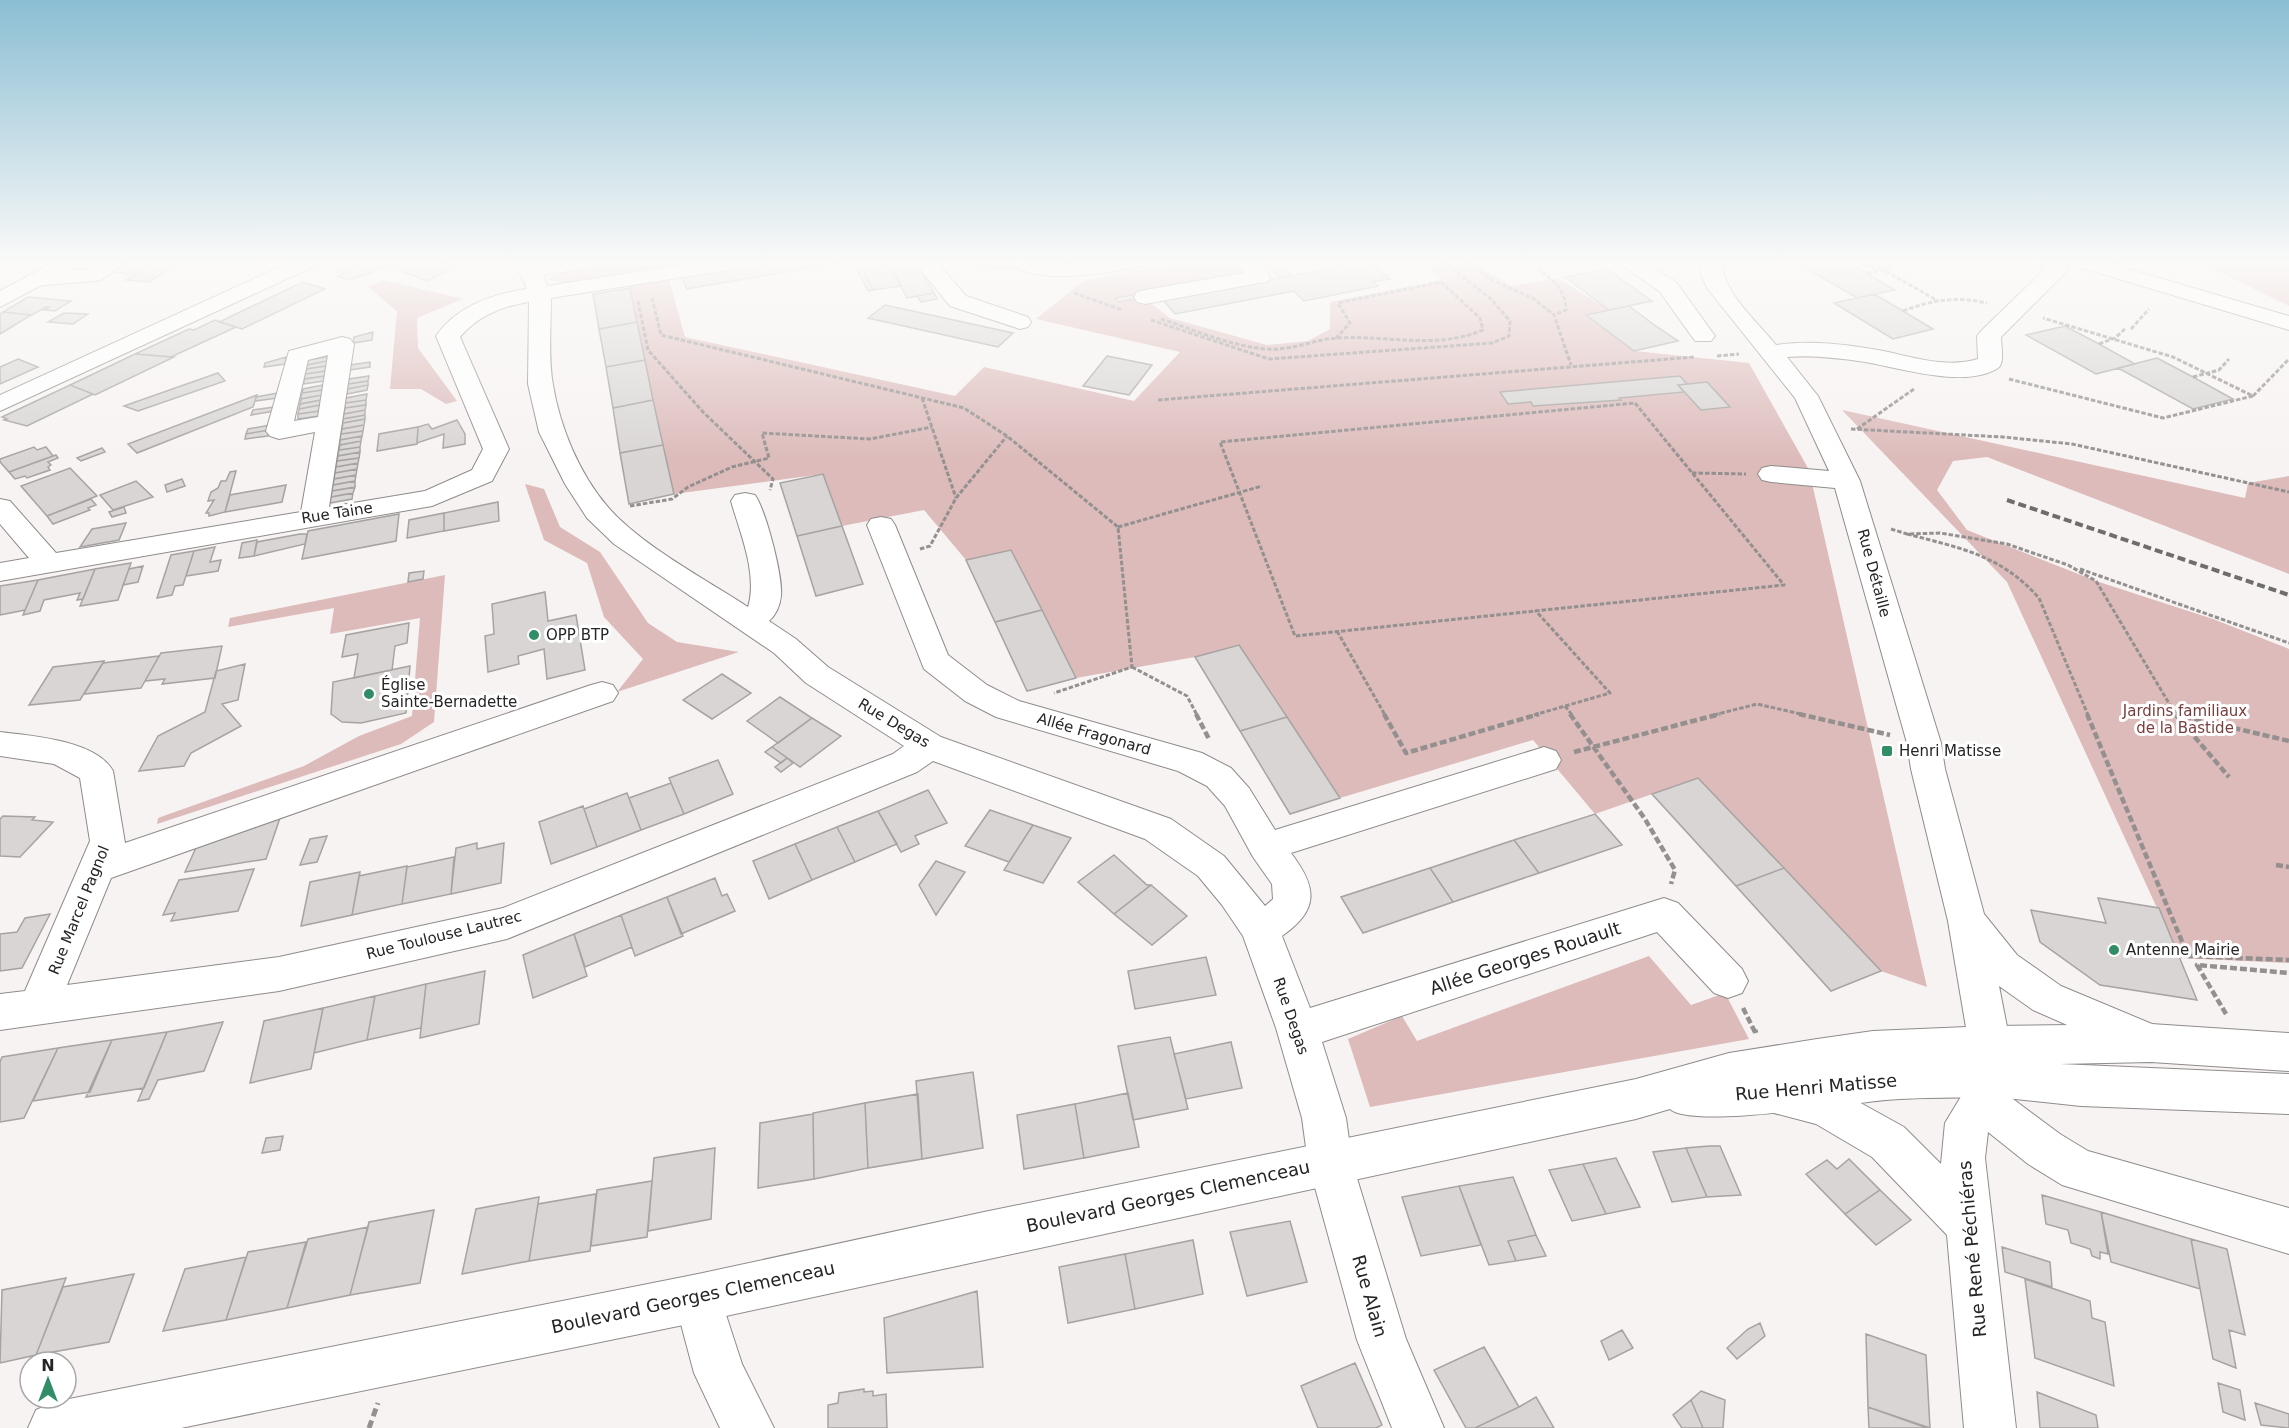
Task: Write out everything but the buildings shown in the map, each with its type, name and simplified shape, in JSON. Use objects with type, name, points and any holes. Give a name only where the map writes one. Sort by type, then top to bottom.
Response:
[{"type":"main road","points":[[0,404],[168,327]]},
{"type":"main road","name":"Rue Taine","points":[[0,572],[432,498],[483,475],[496,449],[448,336],[455,327]]},
{"type":"main road","name":"Rue Degas","points":[[535,327],[540,384],[550,423],[578,484],[597,512],[624,538],[785,646],[817,675],[929,746],[1158,829],[1211,866],[1235,894],[1260,930],[1297,1028],[1324,1118],[1330,1162]]},
{"type":"main road","points":[[1691,327],[1702,346]]},
{"type":"main road","name":"Rue Détaille","points":[[1752,327],[1806,396],[1847,481],[1860,521],[1904,682],[1924,743],[1928,769],[1967,921],[1990,1075]]},
{"type":"main road","points":[[1773,352],[1822,349],[1942,369],[1972,370],[1989,363],[1989,336],[1999,327]]},
{"type":"main road","points":[[314,517],[330,422]]},
{"type":"main road","points":[[1771,474],[1847,481]]},
{"type":"main road","points":[[745,501],[766,586],[762,611],[749,622]]},
{"type":"main road","points":[[0,507],[50,564]]},
{"type":"main road","name":"Allée Fragonard","points":[[881,525],[934,661],[976,693],[1008,709],[1190,762],[1218,777],[1237,797],[1266,847],[1291,880],[1292,903],[1281,916],[1260,930]]},
{"type":"main road","points":[[96,868],[602,693]]},
{"type":"main road","name":"Rue Marcel Pagnol","points":[[0,744],[61,753],[96,771],[108,841],[39,1005]]},
{"type":"main road","name":"Rue Toulouse Lautrec","points":[[0,1012],[279,974],[507,923],[905,764],[929,746]]},
{"type":"main road","points":[[1266,847],[1544,760]]},
{"type":"main road","points":[[1664,914],[1728,981]]},
{"type":"main road","name":"Allée Georges Rouault","points":[[1297,1028],[1321,1024],[1664,914]]},
{"type":"main road","name":"Rue Détaille","points":[[1967,921],[2004,967],[2048,998],[2151,1043]]},
{"type":"main road","points":[[1990,1075],[2080,1046],[2151,1043],[2246,1047],[2289,1052]]},
{"type":"main road","name":"Rue Henri Matisse","points":[[1330,1162],[1636,1099],[1729,1072],[1873,1050],[1990,1075]]},
{"type":"main road","points":[[1990,1075],[2081,1086],[2289,1094]]},
{"type":"main road","points":[[1990,1075],[2044,1149],[2078,1170],[2289,1231]]},
{"type":"main road","name":"Rue Henri Matisse","points":[[1636,1099],[1762,1094],[1888,1080],[1990,1075]]},
{"type":"main road","name":"Rue René Péchiéras","points":[[1990,1075],[1967,1123],[1963,1158],[1990,1428]]},
{"type":"main road","points":[[1762,1094],[1824,1105],[1864,1126],[1909,1160],[1968,1223]]},
{"type":"main road","name":"Boulevard Georges Clemenceau","points":[[54,1428],[698,1298],[1330,1162]]},
{"type":"main road","name":"Rue Alain","points":[[1330,1162],[1382,1340],[1418,1428]]},
{"type":"main road","points":[[698,1298],[719,1373],[748,1428]]},
{"type":"path","points":[[645,327],[648,350],[703,412],[757,463]]},
{"type":"path","points":[[658,327],[661,334],[964,408],[1007,436],[1118,527],[1132,667]]},
{"type":"path","points":[[1182,327],[1243,352],[1269,359],[1492,343],[1509,336],[1510,327]]},
{"type":"path","points":[[1187,327],[1267,349],[1298,349],[1336,338],[1430,340],[1472,336],[1483,330],[1482,327]]},
{"type":"path","points":[[1336,338],[1347,327]]},
{"type":"path","points":[[1558,327],[1571,365]]},
{"type":"path","points":[[2079,327],[2173,357],[2253,396]]},
{"type":"path","points":[[2098,344],[2115,338],[2126,328]]},
{"type":"path","points":[[1158,400],[1571,365],[1702,346]]},
{"type":"path","points":[[1714,356],[1773,352]]},
{"type":"path","points":[[1972,370],[2163,418],[2253,396],[2289,358]]},
{"type":"path","points":[[2193,377],[2219,370],[2229,359]]},
{"type":"path","points":[[1856,429],[1942,369]]},
{"type":"path","points":[[922,398],[957,498]]},
{"type":"path","points":[[1635,403],[1692,473],[1784,585],[1294,636],[1220,442],[1635,403]]},
{"type":"path","points":[[597,512],[672,499],[688,487],[732,467],[757,463],[769,458],[762,433],[870,439],[932,427]]},
{"type":"path","points":[[1824,431],[1856,429],[2003,437],[2072,444],[2289,492]]},
{"type":"path","points":[[893,556],[930,546],[957,498],[1007,436]]},
{"type":"path","points":[[1692,473],[1771,474]]},
{"type":"path","points":[[1118,527],[1262,486]]},
{"type":"path","points":[[1860,521],[1996,559],[2026,582],[2039,598],[2188,956],[2289,960]]},
{"type":"path","points":[[1907,534],[1940,532],[1986,540],[2037,553],[2289,643]]},
{"type":"path","points":[[2068,565],[2096,580],[2175,714],[2229,777]]},
{"type":"path","points":[[1337,631],[1406,753],[1610,693],[1535,610]]},
{"type":"path","points":[[1008,709],[1132,667],[1187,696],[1212,746]]},
{"type":"path","points":[[1544,760],[1757,704],[1924,743]]},
{"type":"path","points":[[1565,706],[1645,819],[1674,870],[1664,914]]},
{"type":"path","points":[[2175,714],[2289,741]]},
{"type":"path","points":[[2276,865],[2289,867]]},
{"type":"path","points":[[2246,1047],[2197,965],[2289,973]]},
{"type":"green space","points":[[396,327],[417,327],[418,348],[457,401],[446,404],[421,389],[390,389]]},
{"type":"green space","points":[[637,327],[682,327],[685,337],[955,396],[984,367],[1134,401],[1180,352],[1069,327],[1201,327],[1267,345],[1308,341],[1330,329],[1330,327],[1602,327],[1635,351],[1749,363],[1809,470],[1927,987],[1881,971],[1698,778],[1595,814],[1533,740],[1340,798],[1239,645],[1195,657],[1076,678],[1011,550],[966,560],[924,510],[842,526],[823,474],[674,494]]},
{"type":"green space","name":"Jardins familiaux de la Bastide","points":[[1842,410],[2245,498],[2248,483],[2289,476],[2289,574],[1987,457],[1953,461],[1937,490],[1967,530],[2096,581],[2213,619],[2289,649],[2289,963],[2180,958],[2007,582]]},
{"type":"green space","points":[[525,484],[544,489],[560,527],[600,552],[648,623],[677,642],[739,652],[617,692],[643,659],[604,617],[587,563],[544,540]]},
{"type":"green space","points":[[445,575],[434,722],[401,744],[157,824],[158,818],[304,766],[359,736],[412,716],[420,618],[330,634],[334,608],[228,627],[230,618]]},
{"type":"green space","points":[[1649,956],[1691,1005],[1725,993],[1749,1039],[1370,1107],[1348,1039],[1402,1016],[1417,1041]]},
{"type":"railway","points":[[2007,500],[2289,595]]},
{"type":"place","name":"OPP BTP","points":[[534,635]]},
{"type":"place","name":"Église Sainte-Bernadette","points":[[369,694]]},
{"type":"place","name":"Henri Matisse","points":[[1887,751]]},
{"type":"place","name":"Antenne Mairie","points":[[2114,950]]}]
